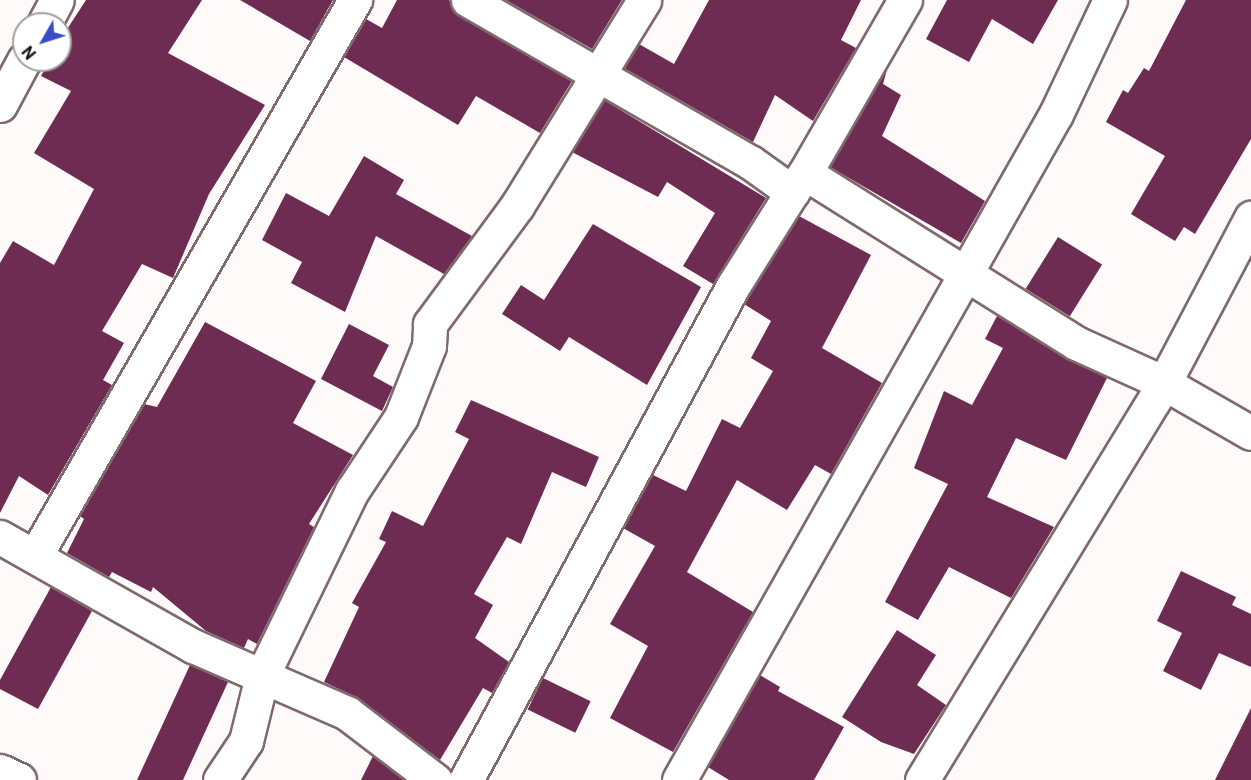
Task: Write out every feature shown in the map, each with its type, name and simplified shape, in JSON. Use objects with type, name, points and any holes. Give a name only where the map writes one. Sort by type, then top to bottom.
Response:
[{"type":"street","points":[[35,556],[355,0]]},
{"type":"street","points":[[468,0],[750,162],[799,182],[967,272],[1076,343],[1164,383],[1251,433]]},
{"type":"street","points":[[220,780],[246,741],[262,676],[352,491],[401,417],[429,346],[430,324],[488,250],[644,0]]},
{"type":"street","points":[[466,780],[733,286],[799,182],[905,0]]},
{"type":"street","points":[[679,780],[1056,114],[1110,0]]},
{"type":"street","points":[[0,105],[18,72]]},
{"type":"street","points":[[922,780],[1164,383],[1251,218]]},
{"type":"street","points":[[0,537],[135,616],[262,676],[347,712],[435,780]]},
{"type":"street","points":[[0,771],[19,780]]},
{"type":"building","points":[[86,0],[202,0],[168,53],[265,105],[209,194],[173,278],[142,264],[102,331],[124,343],[103,380],[112,385],[48,495],[19,476],[0,513],[0,263],[13,241],[54,265],[94,189],[34,153],[71,91],[41,76],[43,72],[72,72],[72,22]]},
{"type":"building","points":[[240,0],[333,0],[310,41]]},
{"type":"building","points":[[397,0],[449,0],[459,16],[572,81],[540,133],[476,96],[458,125],[344,57],[366,19],[382,28]]},
{"type":"building","points":[[506,0],[622,0],[592,49]]},
{"type":"building","points":[[709,0],[861,0],[841,40],[856,48],[813,121],[775,95],[753,142],[624,68],[639,44],[674,64]]},
{"type":"building","points":[[947,0],[1058,0],[1033,44],[992,19],[969,62],[926,39]]},
{"type":"building","points":[[1186,0],[1251,0],[1251,139],[1195,234],[1184,227],[1175,241],[1131,214],[1165,156],[1106,122],[1123,90],[1128,93],[1144,68],[1149,71]]},
{"type":"building","points":[[888,66],[883,84],[901,95],[882,136],[985,201],[961,243],[830,167]]},
{"type":"building","points":[[604,100],[766,198],[713,284],[683,266],[715,213],[667,182],[658,197],[572,152]]},
{"type":"building","points":[[364,156],[404,180],[396,194],[472,236],[444,274],[376,236],[345,312],[291,283],[302,262],[262,240],[286,193],[329,216]]},
{"type":"building","points":[[799,216],[871,255],[822,348],[882,383],[831,474],[815,465],[787,510],[737,480],[687,572],[753,612],[673,752],[610,718],[648,646],[610,624],[655,546],[623,528],[653,475],[686,491],[722,419],[740,428],[773,371],[751,358],[771,321],[744,304]]},
{"type":"building","points":[[593,224],[701,287],[647,385],[569,337],[560,351],[502,314],[521,285],[544,300]]},
{"type":"building","points":[[1058,237],[1102,265],[1070,316],[1026,289]]},
{"type":"building","points":[[997,316],[1107,378],[1066,460],[1016,438],[987,497],[1054,527],[1011,598],[949,567],[918,620],[885,602],[948,484],[914,468],[944,391],[972,405],[1003,348],[985,339]]},
{"type":"building","points":[[205,322],[316,381],[293,423],[353,455],[309,524],[314,527],[257,644],[248,639],[244,648],[206,631],[153,587],[151,592],[112,572],[109,577],[67,553],[84,519],[80,516],[144,404],[157,407]]},
{"type":"building","points":[[349,324],[389,345],[373,376],[393,387],[382,411],[321,379]]},
{"type":"building","points":[[471,400],[599,457],[586,487],[552,472],[521,544],[507,537],[474,594],[493,605],[475,638],[509,662],[492,693],[483,688],[440,760],[358,698],[324,682],[359,607],[352,603],[386,542],[379,539],[392,511],[423,526],[469,439],[455,432]]},
{"type":"building","points":[[1181,571],[1236,597],[1232,605],[1251,614],[1251,667],[1219,653],[1201,690],[1163,671],[1182,633],[1157,621]]},
{"type":"building","points":[[51,587],[92,611],[38,709],[0,689],[0,680]]},
{"type":"building","points":[[897,630],[936,655],[917,685],[946,705],[914,754],[881,742],[842,717]]},
{"type":"building","points":[[190,665],[228,682],[183,780],[137,780]]},
{"type":"building","points":[[760,675],[780,687],[778,691],[844,727],[814,780],[729,780],[708,767]]},
{"type":"building","points":[[543,678],[591,701],[575,733],[528,709]]},
{"type":"building","points":[[1251,708],[1251,780],[1215,780]]},
{"type":"building","points":[[373,756],[404,780],[361,780]]}]
